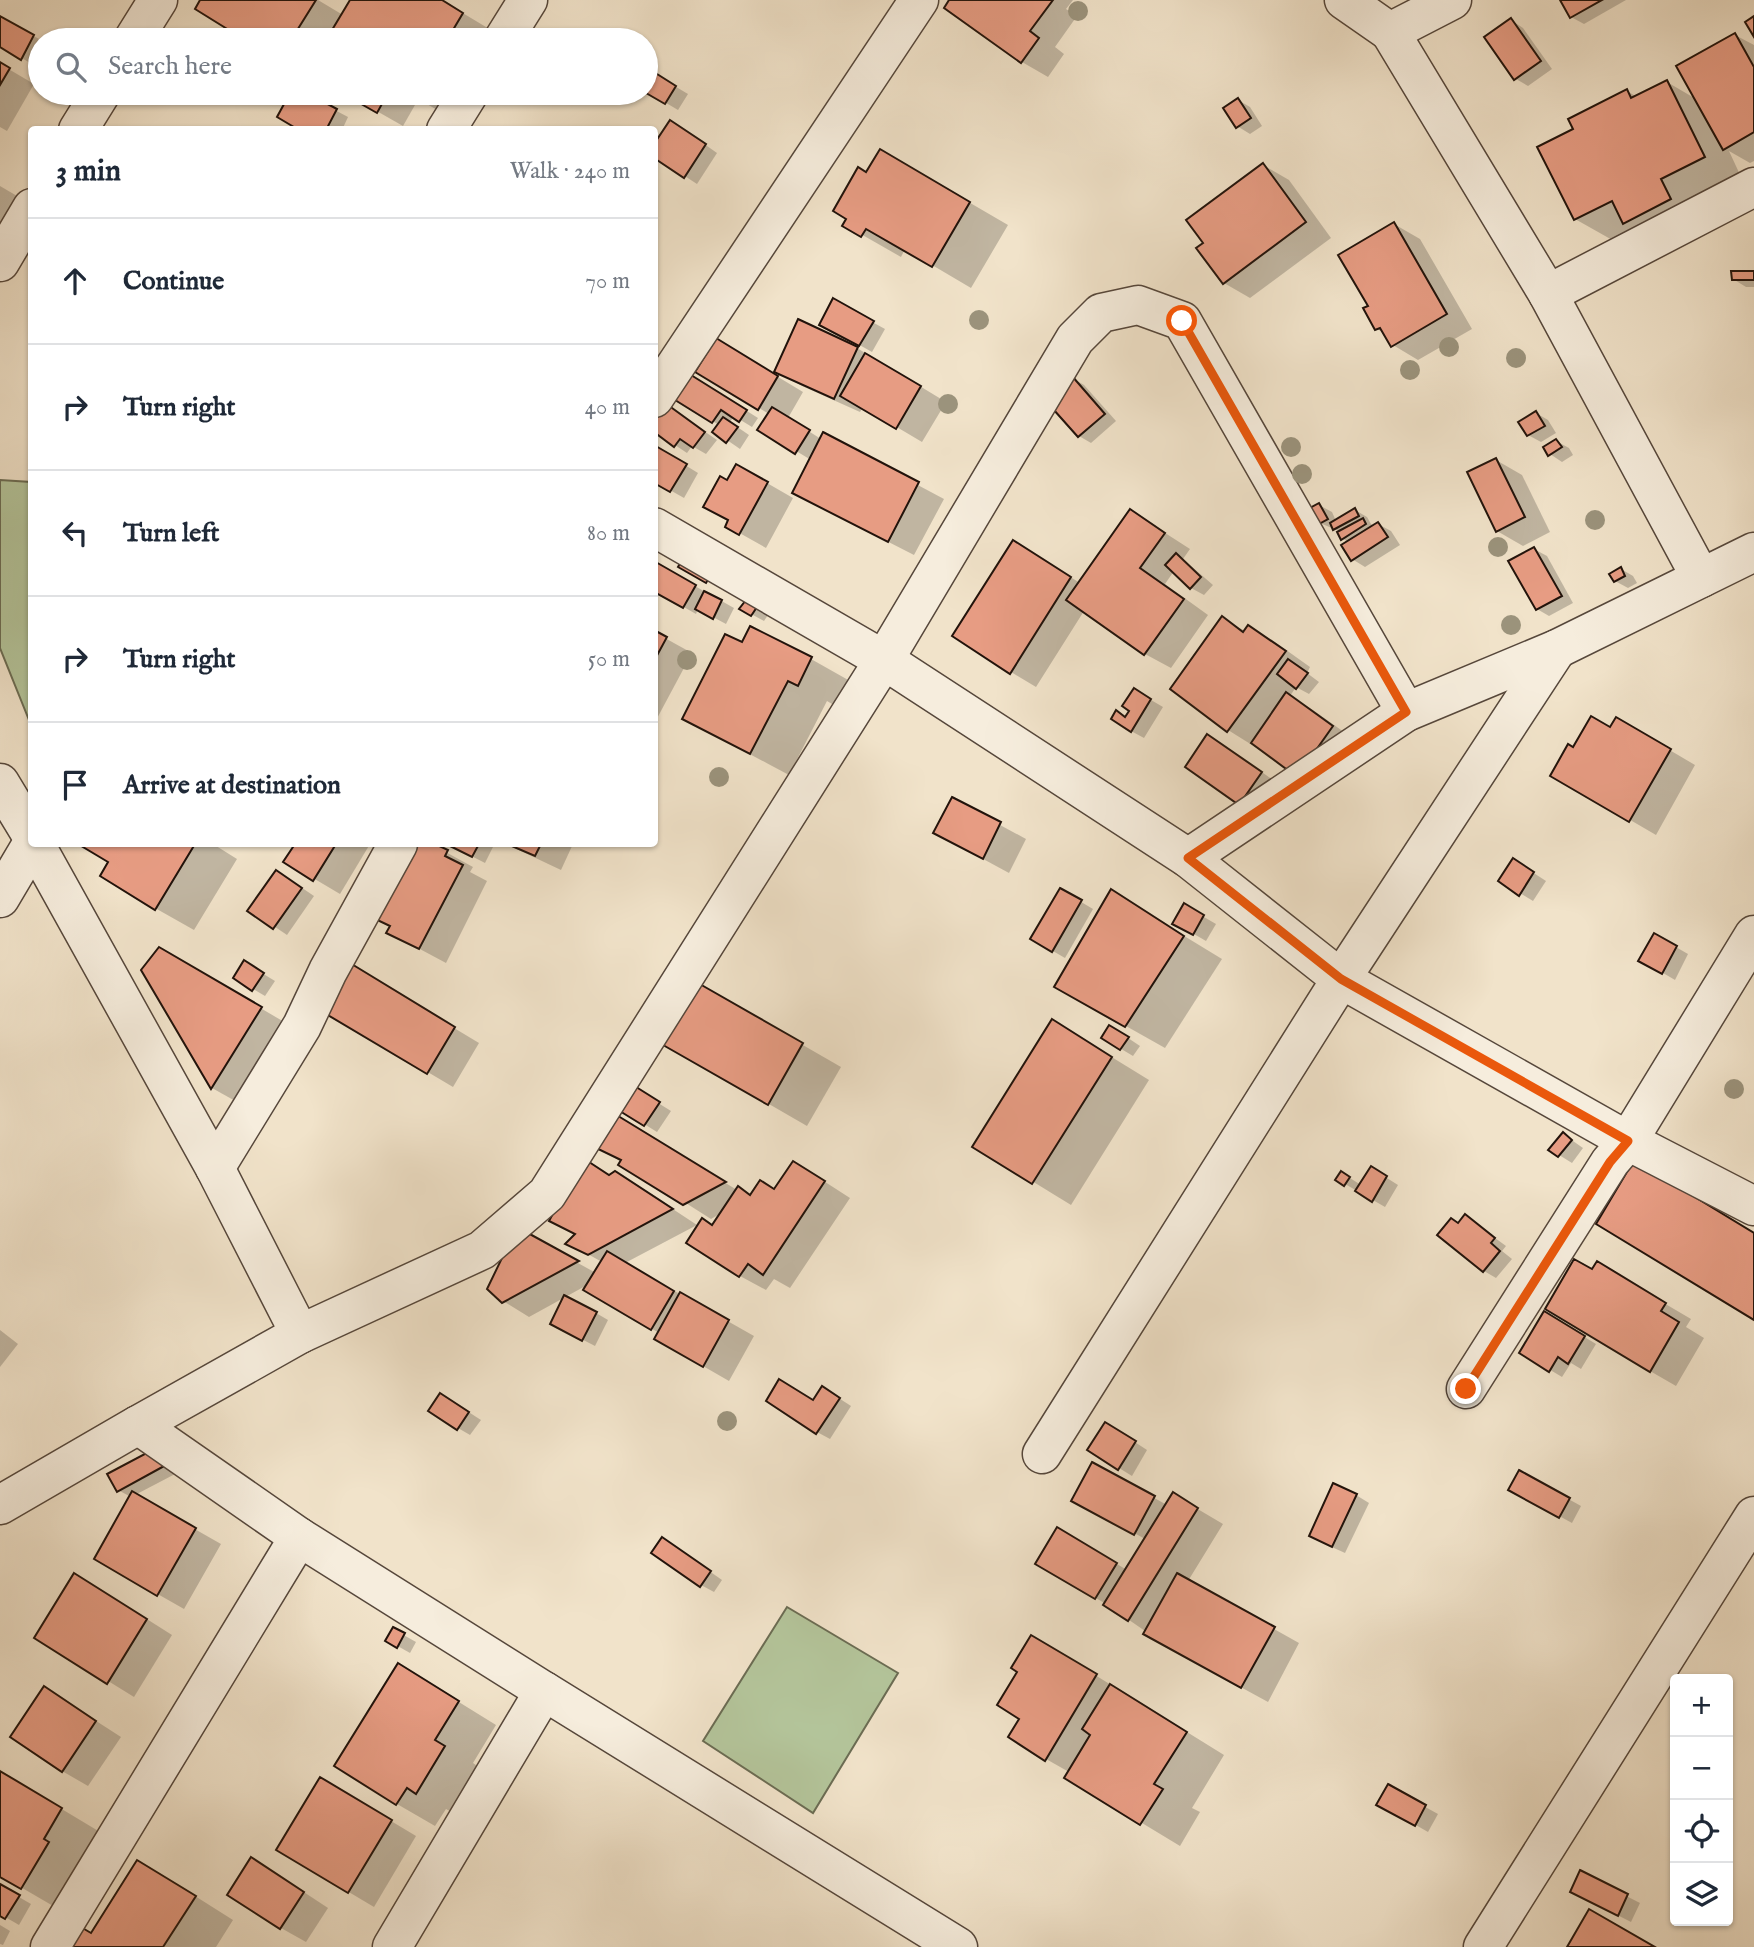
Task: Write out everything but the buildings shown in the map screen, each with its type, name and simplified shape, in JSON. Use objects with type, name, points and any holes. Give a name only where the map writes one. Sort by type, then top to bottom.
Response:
[{"type":"street","points":[[141,28],[158,0]]},
{"type":"street","points":[[510,28],[528,0]]},
{"type":"street","points":[[658,392],[919,0]]},
{"type":"street","points":[[1344,0],[1390,32],[1548,294],[1701,578]]},
{"type":"street","points":[[1390,32],[1452,0]]},
{"type":"street","points":[[80,126],[94,105]]},
{"type":"street","points":[[448,126],[462,105]]},
{"type":"street","points":[[1548,294],[1754,187]]},
{"type":"street","points":[[0,262],[28,215]]},
{"type":"street","points":[[0,1505],[300,1334],[482,1250],[547,1194],[884,660],[1075,339],[1101,313],[1138,305],[1182,321],[1406,712]]},
{"type":"street","points":[[658,529],[884,660],[1188,858],[1341,979],[1628,1141],[1754,1206]]},
{"type":"street","points":[[1188,858],[1406,712],[1557,649],[1754,552]]},
{"type":"street","points":[[1042,1454],[1341,979],[1557,649]]},
{"type":"street","points":[[0,783],[28,829]]},
{"type":"street","points":[[0,898],[32,847]]},
{"type":"street","points":[[36,847],[215,1168],[300,1334]]},
{"type":"street","points":[[215,1168],[302,1026],[328,971],[396,847]]},
{"type":"street","points":[[1466,1389],[1610,1162],[1628,1141],[1754,935]]},
{"type":"street","points":[[138,1425],[299,1537],[958,1947]]},
{"type":"street","points":[[1483,1947],[1754,1516]]},
{"type":"street","points":[[50,1947],[299,1537]]},
{"type":"street","points":[[391,1947],[544,1691]]},
{"type":"green space","points":[[0,480],[28,482],[28,718],[0,648]]},
{"type":"green space","points":[[787,1607],[898,1673],[813,1813],[703,1741]]},
{"type":"route","points":[[1182,321],[1406,712],[1188,858],[1341,979],[1628,1141],[1610,1162],[1466,1389]]}]
